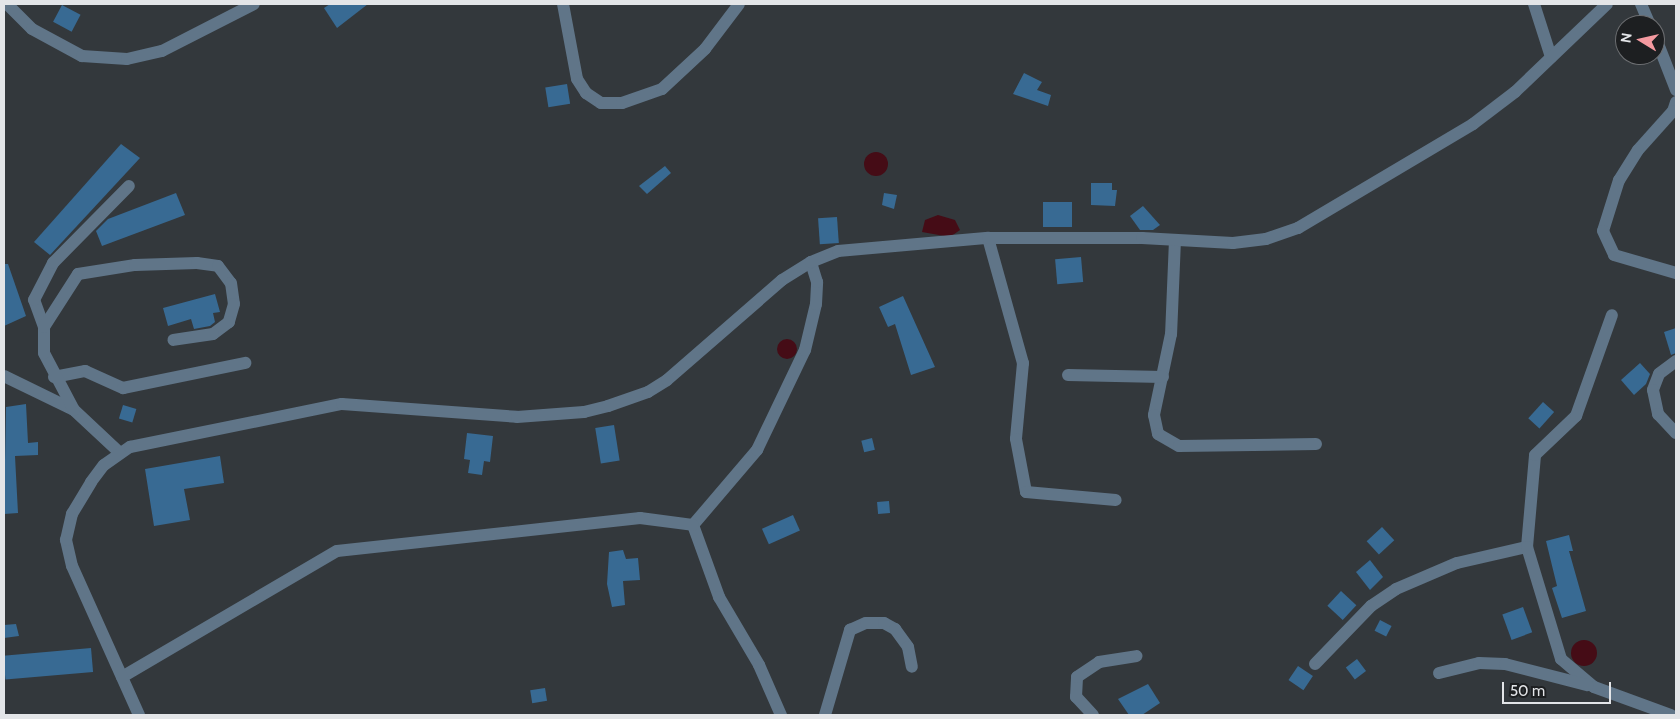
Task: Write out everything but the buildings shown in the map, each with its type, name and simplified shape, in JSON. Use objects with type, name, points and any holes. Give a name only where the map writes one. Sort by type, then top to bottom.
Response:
[{"type":"street","points":[[7,4],[32,29],[82,56],[127,59],[162,51],[254,4]]},
{"type":"street","points":[[563,4],[578,79],[586,93],[601,103],[640,100],[662,89],[705,49],[739,4]]},
{"type":"street","points":[[1534,4],[1551,57]]},
{"type":"street","points":[[139,715],[72,566],[66,540],[79,503],[104,465],[120,452],[342,404],[517,417],[584,412],[608,406],[648,392],[667,380],[762,296],[811,262],[852,249],[988,238],[1175,240],[1233,243],[1266,239],[1298,228],[1473,124],[1551,57],[1607,4]]},
{"type":"street","points":[[1665,62],[1676,90]]},
{"type":"street","points":[[1676,102],[1672,111],[1638,150],[1619,180],[1602,231],[1614,255],[1676,273]]},
{"type":"street","points":[[120,452],[74,410],[54,378],[44,353],[44,327],[34,300],[53,263],[129,186]]},
{"type":"street","points":[[988,238],[1023,363],[1016,439],[1026,492],[1116,500]]},
{"type":"street","points":[[1175,240],[1172,323],[1155,424],[1169,443],[1316,444]]},
{"type":"street","points":[[693,525],[757,450],[805,350],[816,304],[817,282],[811,262]]},
{"type":"street","points":[[44,327],[78,274],[135,265],[218,266],[232,283],[234,304],[228,322],[213,334],[173,340]]},
{"type":"street","points":[[1594,687],[1570,668],[1556,648],[1527,546],[1534,455],[1576,416],[1612,315]]},
{"type":"street","points":[[1676,361],[1659,374],[1653,390],[1658,414],[1676,433]]},
{"type":"street","points":[[54,378],[85,371],[123,388],[245,363]]},
{"type":"street","points":[[1068,375],[1163,377]]},
{"type":"street","points":[[4,376],[74,410]]},
{"type":"street","points":[[122,677],[337,550],[640,518],[693,525]]},
{"type":"street","points":[[693,525],[719,597],[759,665],[781,715]]},
{"type":"street","points":[[1315,664],[1372,606],[1396,588],[1457,563],[1527,546]]},
{"type":"street","points":[[825,715],[844,638],[850,630],[866,623],[890,626],[908,647],[912,667]]},
{"type":"street","points":[[1093,715],[1076,696],[1078,677],[1099,662],[1138,656]]},
{"type":"street","points":[[1439,673],[1479,663],[1505,664],[1594,687],[1671,715]]},
{"type":"shaded area","points":[[876,152],[885,155],[888,164],[885,173],[876,176],[867,173],[864,164],[867,155]]},
{"type":"shaded area","points":[[938,215],[955,220],[960,230],[950,237],[922,232],[925,220]]},
{"type":"shaded area","points":[[787,339],[794,342],[797,349],[794,356],[787,359],[780,356],[777,349],[780,342]]},
{"type":"shaded area","points":[[1584,640],[1594,643],[1597,653],[1594,663],[1584,666],[1574,663],[1571,653],[1574,643]]}]
